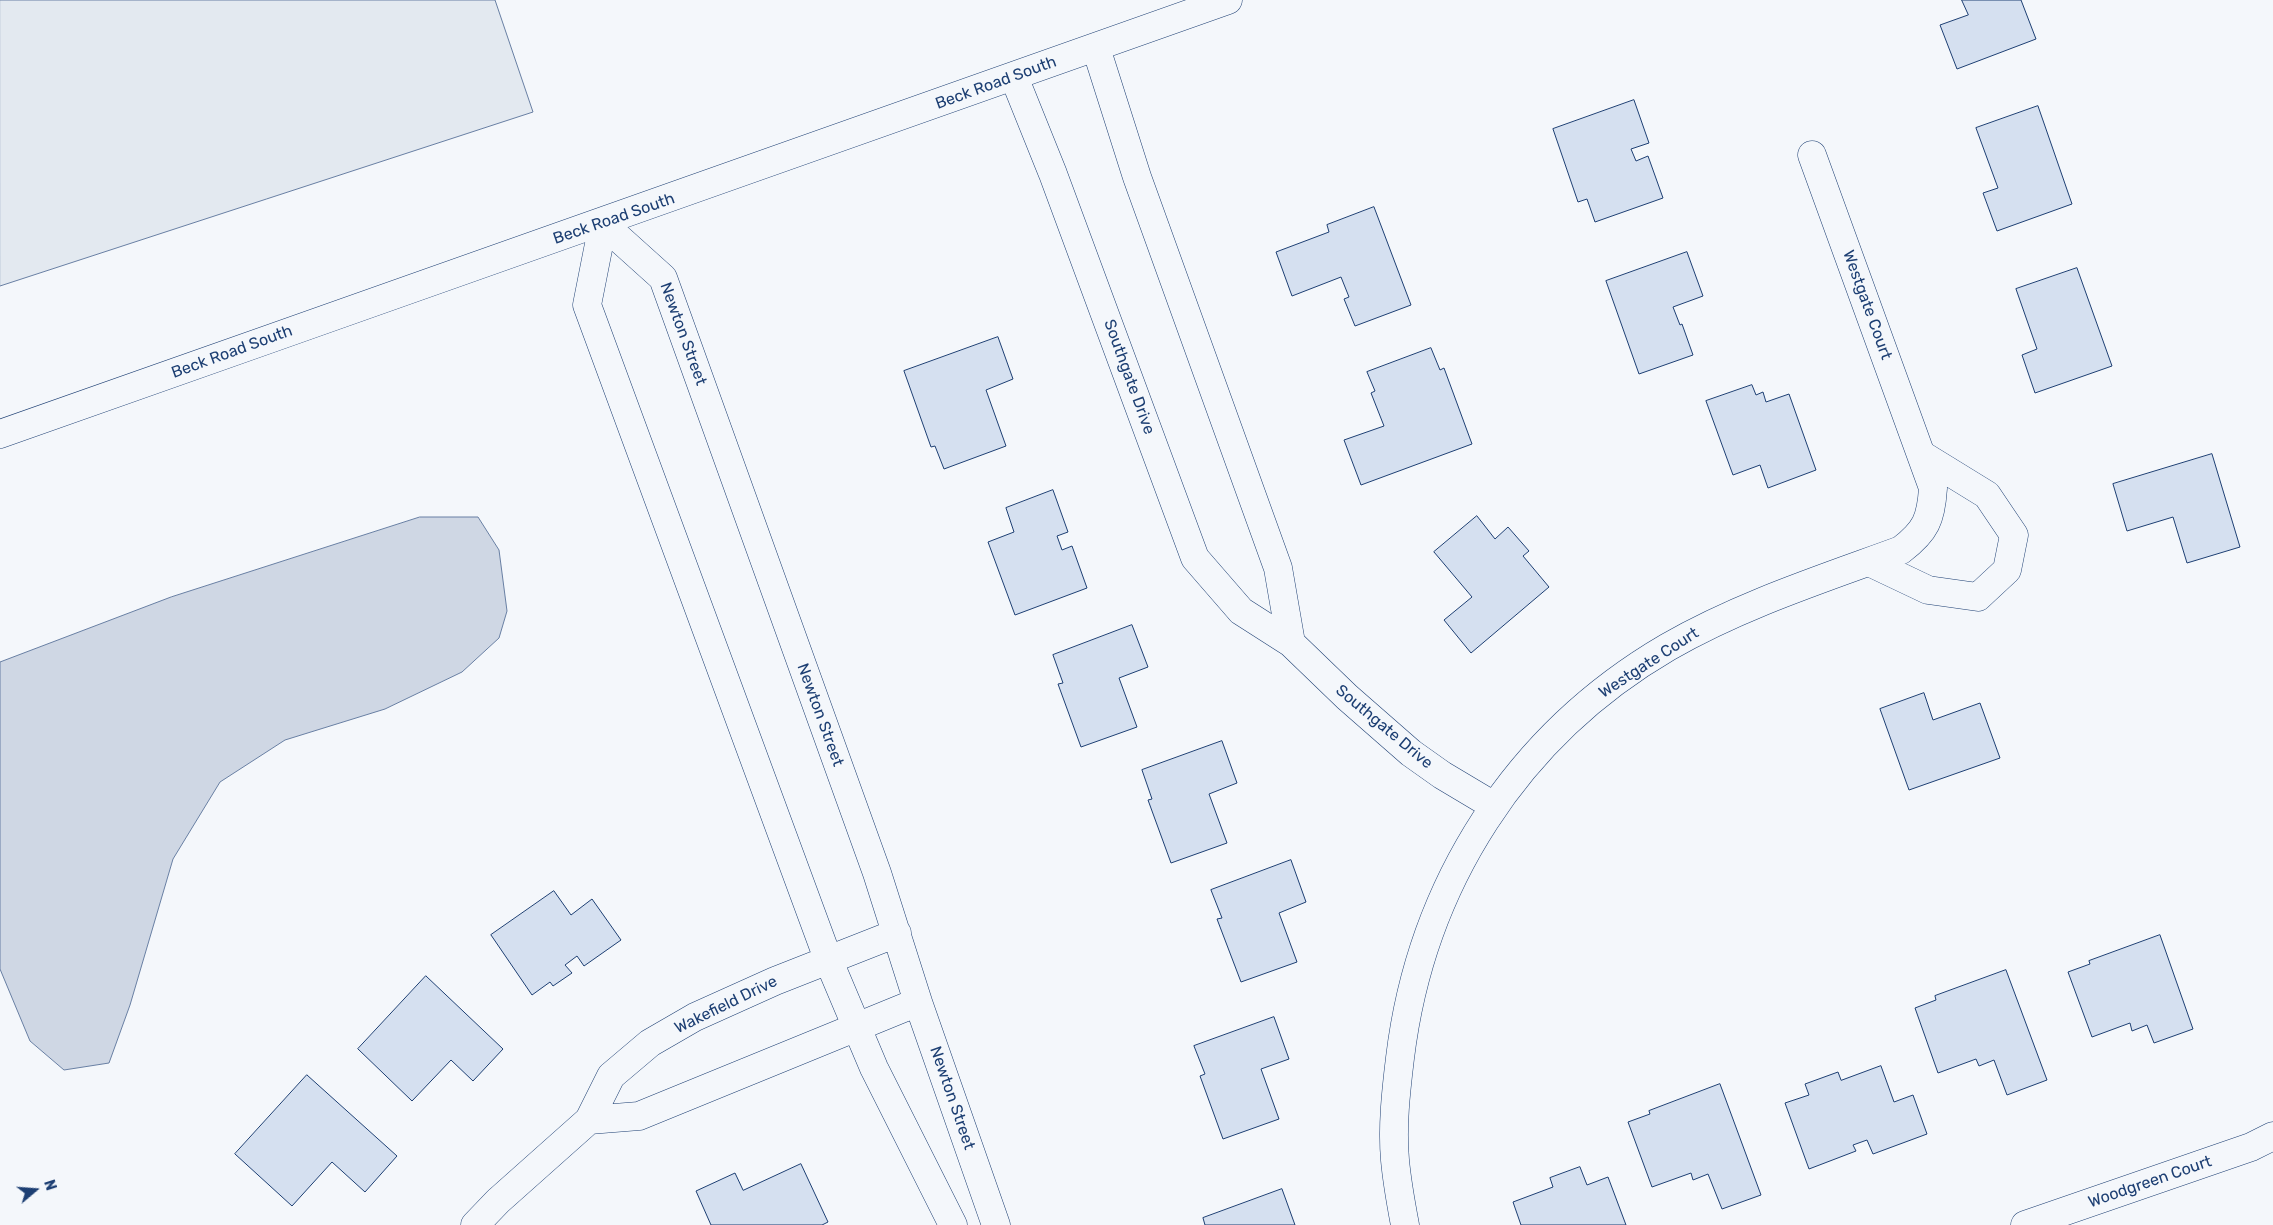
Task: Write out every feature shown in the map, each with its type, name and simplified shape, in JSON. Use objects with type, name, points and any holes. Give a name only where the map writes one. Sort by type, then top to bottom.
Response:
[{"type":"street","name":"Beck Road South","points":[[0,434],[411,288],[603,224],[1228,0]]},
{"type":"street","points":[[1096,48],[1137,177],[1278,568],[1291,643]]},
{"type":"street","name":"Southgate Drive","points":[[1014,77],[1054,174],[1195,558],[1241,611],[1291,643],[1347,697],[1411,753],[1442,775],[1494,806]]},
{"type":"street","name":"Westgate Court","points":[[1494,806],[1519,773],[1553,736],[1590,702],[1668,647],[1715,622],[1765,600],[1901,550],[1917,538],[1925,527],[1932,508],[1933,488],[1812,155]]},
{"type":"street","points":[[603,224],[587,305],[828,959],[855,1026],[953,1225]]},
{"type":"street","name":"Newton Street","points":[[603,224],[663,278],[874,864],[918,1002],[996,1225]]},
{"type":"street","points":[[1869,562],[1928,590],[1978,597],[2007,570],[2014,535],[1987,495],[1922,455]]},
{"type":"street","points":[[1405,1225],[1395,1159],[1395,1098],[1404,1023],[1425,942],[1457,865],[1494,806]]},
{"type":"street","name":"Wakefield Drive","points":[[475,1225],[498,1201],[589,1120],[611,1076],[650,1043],[695,1017],[828,959],[897,933]]},
{"type":"street","points":[[589,1120],[639,1116],[855,1026],[918,1002]]},
{"type":"street","name":"Woodgreen Court","points":[[2025,1225],[2251,1147],[2273,1136]]},
{"type":"shaded area","points":[[0,0],[495,0],[533,112],[0,286]]},
{"type":"shaded area","points":[[420,517],[478,517],[499,550],[507,611],[499,638],[462,672],[385,709],[285,740],[220,782],[173,859],[130,1005],[109,1063],[64,1070],[30,1041],[0,969],[0,662],[171,597]]},
{"type":"building","points":[[1962,0],[2021,0],[2036,39],[1957,69],[1940,25],[1968,15]]},
{"type":"building","points":[[1634,100],[1649,143],[1631,149],[1636,161],[1648,156],[1663,198],[1595,222],[1587,199],[1578,202],[1553,129]]},
{"type":"building","points":[[2038,106],[2072,204],[1997,231],[1983,193],[1998,188],[1976,128]]},
{"type":"building","points":[[1374,207],[1411,305],[1355,326],[1344,299],[1349,297],[1341,277],[1292,296],[1276,252],[1329,232],[1327,225]]},
{"type":"building","points":[[1687,252],[1703,296],[1673,307],[1680,325],[1682,324],[1693,355],[1639,374],[1606,281]]},
{"type":"building","points":[[2077,268],[2112,366],[2035,393],[2022,355],[2037,349],[2016,289]]},
{"type":"building","points":[[998,337],[1013,379],[986,390],[1006,446],[944,469],[935,446],[931,447],[904,371]]},
{"type":"building","points":[[1431,348],[1440,370],[1444,368],[1472,444],[1361,485],[1344,440],[1384,426],[1371,393],[1375,391],[1367,372]]},
{"type":"building","points":[[1752,385],[1756,395],[1763,392],[1766,402],[1789,394],[1816,470],[1768,488],[1760,465],[1733,475],[1706,401]]},
{"type":"building","points":[[2212,454],[2240,547],[2187,563],[2173,517],[2127,531],[2113,484]]},
{"type":"building","points":[[1053,490],[1068,532],[1057,536],[1062,550],[1072,546],[1087,588],[1015,615],[988,542],[1014,532],[1006,508]]},
{"type":"building","points":[[1477,516],[1495,539],[1508,527],[1529,551],[1523,556],[1549,587],[1471,653],[1444,620],[1472,597],[1434,552]]},
{"type":"building","points":[[1132,625],[1148,667],[1119,678],[1137,727],[1081,747],[1058,684],[1063,683],[1053,655]]},
{"type":"building","points":[[1924,693],[1933,720],[1980,703],[2000,758],[1909,790],[1880,709]]},
{"type":"building","points":[[1222,741],[1237,783],[1209,794],[1227,843],[1171,863],[1148,800],[1152,799],[1142,770]]},
{"type":"building","points":[[1291,860],[1306,902],[1279,913],[1297,962],[1241,982],[1217,919],[1222,918],[1211,890]]},
{"type":"building","points":[[554,891],[571,915],[592,899],[621,940],[584,966],[577,956],[565,965],[572,973],[553,986],[550,982],[532,995],[491,935]]},
{"type":"building","points":[[2160,935],[2193,1029],[2154,1043],[2147,1025],[2132,1031],[2130,1023],[2092,1037],[2068,972],[2090,964],[2089,961]]},
{"type":"building","points":[[2006,970],[2047,1080],[2007,1095],[1994,1060],[1979,1066],[1976,1059],[1938,1073],[1915,1008],[1936,1000],[1935,996]]},
{"type":"building","points":[[426,976],[503,1049],[473,1081],[451,1060],[412,1101],[358,1049]]},
{"type":"building","points":[[1274,1017],[1289,1059],[1261,1069],[1279,1119],[1223,1139],[1200,1076],[1205,1074],[1194,1046]]},
{"type":"building","points":[[1881,1066],[1894,1102],[1913,1095],[1927,1134],[1873,1154],[1867,1140],[1853,1145],[1856,1151],[1809,1169],[1785,1103],[1809,1095],[1805,1084],[1838,1072],[1841,1080]]},
{"type":"building","points":[[307,1075],[397,1156],[365,1192],[332,1162],[292,1206],[235,1154]]},
{"type":"building","points":[[1720,1084],[1761,1195],[1722,1209],[1708,1174],[1693,1180],[1691,1173],[1652,1187],[1628,1122],[1650,1114],[1649,1111]]},
{"type":"building","points":[[801,1164],[828,1222],[822,1225],[711,1225],[696,1191],[735,1173],[743,1190]]},
{"type":"building","points":[[1580,1167],[1587,1185],[1608,1177],[1626,1225],[1521,1225],[1513,1202],[1553,1187],[1550,1178]]},
{"type":"building","points":[[1282,1189],[1295,1225],[1205,1225],[1203,1218]]}]
